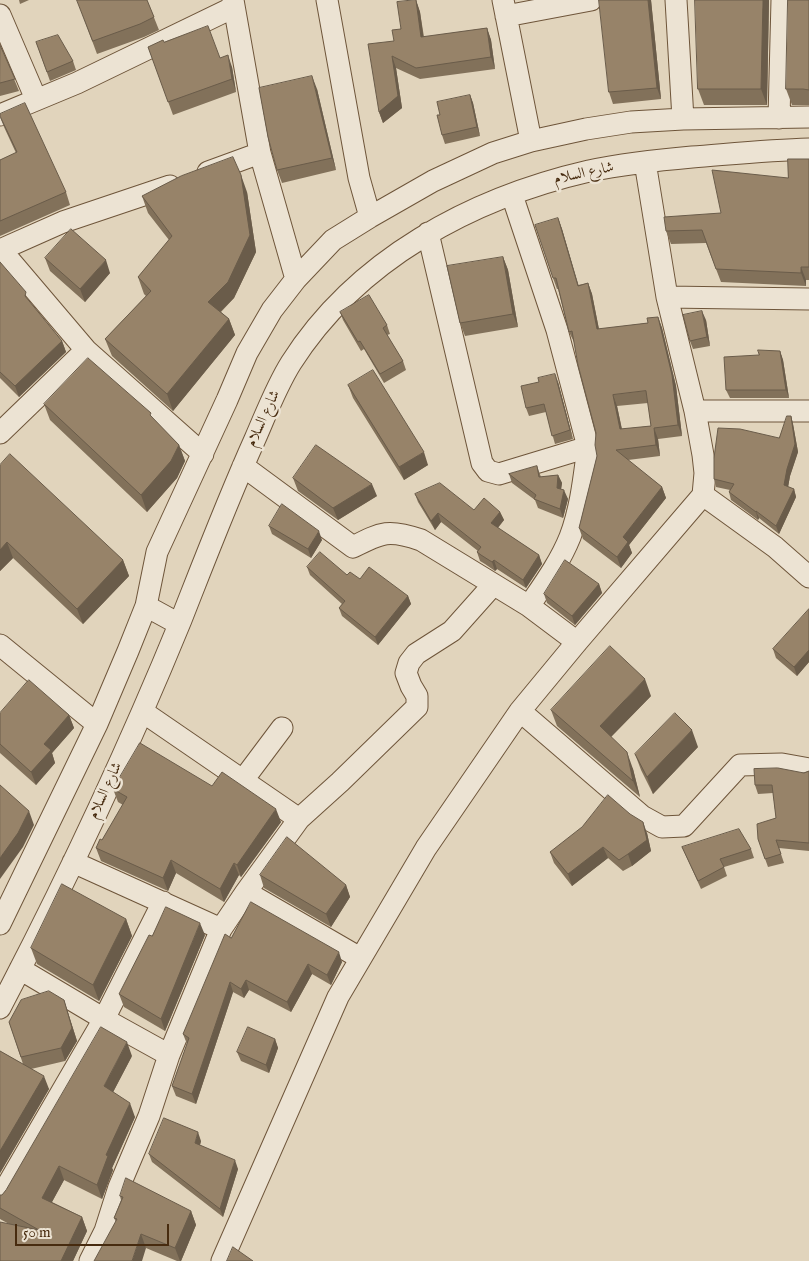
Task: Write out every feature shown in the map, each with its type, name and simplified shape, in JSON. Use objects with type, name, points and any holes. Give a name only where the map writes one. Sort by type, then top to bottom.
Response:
[{"type":"street","points":[[327,0],[359,178],[370,217]]},
{"type":"street","points":[[531,141],[504,8],[591,0]]},
{"type":"street","points":[[676,0],[683,119]]},
{"type":"street","points":[[779,118],[782,0]]},
{"type":"street","points":[[0,115],[77,83],[233,4],[260,153],[296,279]]},
{"type":"street","points":[[0,15],[36,99]]},
{"type":"street","points":[[0,924],[97,724],[146,606],[157,552],[203,454],[247,353],[272,310],[296,279],[333,240],[433,181],[493,153],[531,141],[586,128],[630,122],[683,119],[809,117]]},
{"type":"street","name":"شارع السلام","points":[[0,1008],[73,862],[143,712],[267,411],[290,364],[321,322],[354,288],[390,259],[428,233],[469,212],[512,195],[552,181],[592,171],[645,162],[809,149]]},
{"type":"street","points":[[203,454],[86,350],[0,250],[63,222],[128,201],[260,153]]},
{"type":"street","points":[[222,1261],[338,997],[426,848],[520,711],[703,495],[705,473],[695,411],[667,296],[645,162]]},
{"type":"street","points":[[512,195],[558,330],[588,447],[582,492],[570,537],[550,576],[529,606]]},
{"type":"street","points":[[428,233],[482,463],[488,471],[500,474],[588,447]]},
{"type":"street","points":[[667,296],[809,299]]},
{"type":"street","points":[[0,433],[86,350]]},
{"type":"street","points":[[695,411],[809,406]]},
{"type":"street","points":[[243,466],[353,547],[379,534],[402,533],[421,540],[529,606],[577,642]]},
{"type":"street","points":[[703,495],[775,547],[809,577]]},
{"type":"street","points":[[90,1261],[105,1231],[119,1187],[149,1116],[169,1055],[221,929],[299,819],[417,707],[417,696],[406,673],[408,663],[416,654],[452,631],[493,585]]},
{"type":"street","points":[[146,606],[179,624]]},
{"type":"street","points":[[0,645],[97,724]]},
{"type":"street","points":[[520,711],[642,816],[662,827],[684,826],[740,765],[782,764],[809,769]]},
{"type":"street","points":[[143,712],[299,819]]},
{"type":"street","points":[[243,780],[282,728]]},
{"type":"street","points":[[73,862],[221,929]]},
{"type":"street","points":[[246,892],[360,958]]},
{"type":"street","points":[[0,1198],[104,1019],[163,902]]},
{"type":"street","points":[[20,969],[169,1055]]},
{"type":"building","points":[[77,0],[147,0],[154,17],[93,41]]},
{"type":"building","points":[[416,0],[421,37],[487,28],[491,57],[416,68],[392,56],[398,96],[379,112],[368,44],[394,41],[392,30],[401,29],[397,2]]},
{"type":"building","points":[[599,0],[648,0],[657,88],[609,92]]},
{"type":"building","points":[[695,0],[763,0],[761,89],[698,89]]},
{"type":"building","points":[[788,0],[809,0],[809,90],[786,89]]},
{"type":"building","points":[[208,26],[220,58],[228,55],[232,79],[168,102],[148,47],[163,40],[164,42]]},
{"type":"building","points":[[58,35],[73,61],[47,72],[36,42]]},
{"type":"building","points":[[0,45],[15,79],[0,83]]},
{"type":"building","points":[[312,76],[332,158],[277,170],[268,137],[259,88]]},
{"type":"building","points":[[470,95],[477,127],[442,135],[437,115],[440,115],[437,102]]},
{"type":"building","points":[[25,103],[66,192],[0,221],[0,160],[17,152],[0,114]]},
{"type":"building","points":[[233,157],[241,175],[250,235],[228,282],[208,302],[229,319],[167,394],[105,339],[151,291],[138,277],[172,236],[142,196],[181,176]]},
{"type":"building","points":[[788,159],[809,159],[809,267],[801,267],[801,273],[716,269],[702,230],[666,231],[664,217],[721,213],[712,170],[788,178]]},
{"type":"building","points":[[558,218],[578,286],[588,283],[597,329],[648,323],[647,318],[658,317],[672,375],[678,425],[654,428],[656,445],[616,450],[662,487],[623,537],[628,542],[617,557],[579,528],[597,456],[595,445],[596,433],[578,365],[572,331],[569,332],[556,278],[553,278],[535,225]],"holes":[[[646,391],[651,426],[620,429],[613,395]]]},
{"type":"building","points":[[71,229],[106,260],[80,289],[45,258]]},
{"type":"building","points":[[503,257],[513,314],[460,323],[447,266]]},
{"type":"building","points":[[0,262],[26,292],[25,296],[62,341],[15,386],[0,372]]},
{"type":"building","points":[[369,295],[387,325],[383,328],[403,361],[380,374],[340,312]]},
{"type":"building","points":[[702,311],[707,337],[690,341],[683,315]]},
{"type":"building","points":[[758,350],[780,351],[786,390],[726,390],[724,357],[759,355]]},
{"type":"building","points":[[88,358],[151,413],[150,415],[179,445],[171,461],[141,495],[44,404]]},
{"type":"building","points":[[373,370],[424,452],[399,467],[348,385]]},
{"type":"building","points":[[555,374],[570,430],[552,436],[544,404],[526,408],[521,386],[539,382],[538,378]]},
{"type":"building","points":[[787,416],[791,416],[795,444],[784,485],[794,489],[776,526],[729,492],[734,484],[714,479],[714,458],[718,428],[740,429],[779,438]]},
{"type":"building","points":[[316,445],[372,484],[333,508],[293,478]]},
{"type":"building","points":[[10,454],[123,560],[77,609],[7,542],[0,550],[0,465]]},
{"type":"building","points":[[537,466],[539,477],[558,475],[557,488],[564,490],[560,509],[534,499],[536,495],[509,474]]},
{"type":"building","points":[[440,483],[474,510],[484,498],[500,512],[491,523],[539,555],[523,580],[494,560],[492,562],[477,552],[481,547],[438,513],[431,521],[415,494]]},
{"type":"building","points":[[282,504],[319,531],[308,549],[269,526]]},
{"type":"building","points":[[320,552],[347,575],[350,572],[360,579],[369,567],[408,596],[375,637],[339,608],[345,601],[307,567]]},
{"type":"building","points":[[565,560],[599,584],[572,616],[544,594]]},
{"type":"building","points":[[809,609],[809,650],[794,667],[773,649]]},
{"type":"building","points":[[610,646],[645,679],[600,726],[627,752],[633,781],[551,710]]},
{"type":"building","points":[[29,680],[69,715],[44,744],[51,750],[31,772],[0,744],[0,713]]},
{"type":"building","points":[[675,713],[692,730],[647,777],[635,754]]},
{"type":"building","points":[[140,743],[212,786],[222,772],[276,809],[237,865],[234,863],[220,889],[171,860],[163,878],[96,848],[127,797],[113,789]]},
{"type":"building","points":[[778,768],[804,773],[809,771],[809,843],[776,840],[781,854],[765,859],[758,839],[757,824],[776,818],[772,785],[755,785],[754,769]]},
{"type":"building","points":[[0,785],[29,811],[18,833],[0,858]]},
{"type":"building","points":[[608,795],[630,814],[643,822],[647,840],[619,860],[603,847],[568,874],[550,852],[582,827]]},
{"type":"building","points":[[739,829],[751,849],[720,859],[724,867],[698,881],[682,847]]},
{"type":"building","points":[[287,837],[346,885],[326,914],[260,875]]},
{"type":"building","points":[[62,884],[126,919],[93,985],[31,948]]},
{"type":"building","points":[[251,902],[339,952],[327,975],[308,964],[287,1002],[246,980],[241,989],[230,982],[192,1094],[172,1086],[189,1038],[183,1034],[225,934],[231,938]]},
{"type":"building","points":[[166,907],[200,923],[161,1019],[119,994],[149,935],[152,936]]},
{"type":"building","points":[[49,991],[64,1000],[72,1028],[61,1048],[21,1057],[9,1022],[21,1000]]},
{"type":"building","points":[[101,1027],[127,1042],[104,1086],[130,1103],[106,1155],[108,1156],[97,1185],[59,1166],[42,1198],[82,1217],[61,1261],[0,1261],[0,1222],[39,1230],[0,1208],[0,1195],[6,1190]]},
{"type":"building","points":[[248,1027],[275,1039],[266,1065],[237,1052]]},
{"type":"building","points":[[0,1051],[44,1076],[0,1151]]},
{"type":"building","points":[[164,1118],[198,1132],[195,1143],[235,1160],[220,1209],[149,1154]]},
{"type":"building","points":[[126,1178],[191,1211],[175,1248],[141,1234],[132,1261],[94,1261],[117,1219],[114,1218],[123,1197],[120,1196]]},
{"type":"building","points":[[233,1247],[253,1261],[227,1261]]}]
